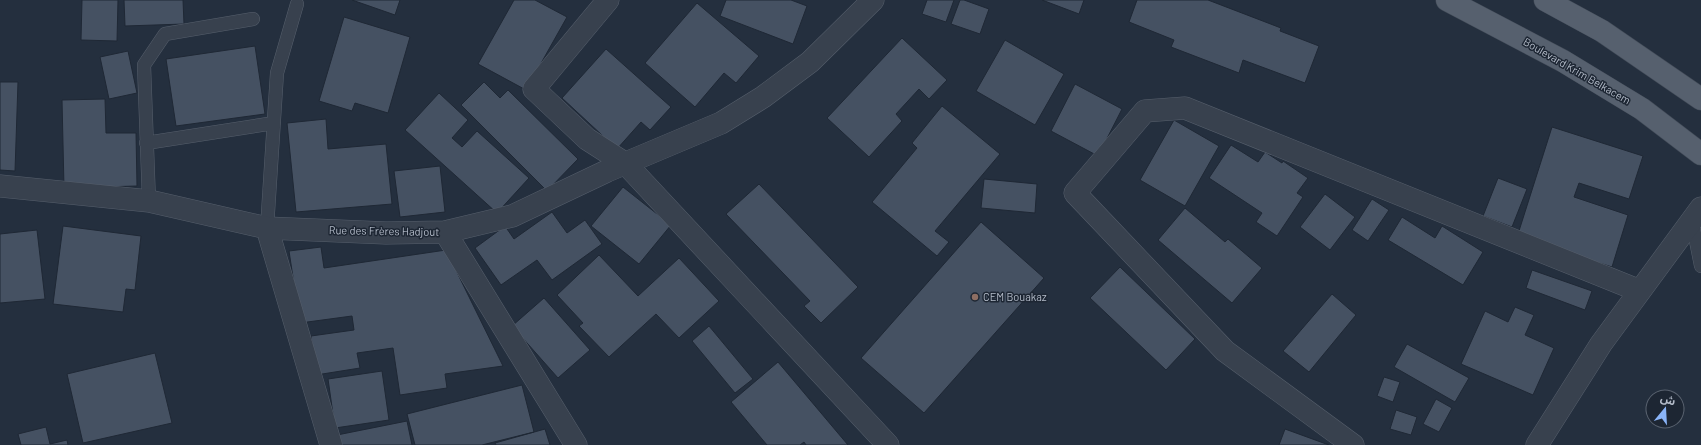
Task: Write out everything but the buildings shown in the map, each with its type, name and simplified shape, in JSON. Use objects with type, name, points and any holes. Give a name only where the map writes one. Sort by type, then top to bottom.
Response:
[{"type":"main road","name":"Boulevard Krim Belkacem","points":[[1447,0],[1563,61],[1642,109],[1701,154]]},
{"type":"main road","points":[[1545,0],[1602,31],[1701,99]]},
{"type":"street","points":[[608,0],[534,89],[587,139],[626,164],[888,445]]},
{"type":"street","name":"Rue des Frères Hadjout","points":[[0,186],[149,201],[267,228],[386,233],[445,232],[512,216],[721,123],[763,97],[810,62],[873,0]]},
{"type":"street","points":[[1353,445],[1225,350],[1075,192],[1144,111],[1184,108],[1640,291]]},
{"type":"street","points":[[1537,445],[1601,344],[1696,214]]},
{"type":"street","points":[[267,228],[331,445]]},
{"type":"street","points":[[445,232],[576,445]]},
{"type":"lane","points":[[267,228],[277,73],[297,4]]},
{"type":"lane","points":[[149,201],[144,65],[165,34],[253,19]]},
{"type":"lane","points":[[146,143],[274,123]]},
{"type":"lane","points":[[1696,214],[1701,266]]},
{"type":"place","name":"CEM Bouakaz","points":[[975,297]]}]
